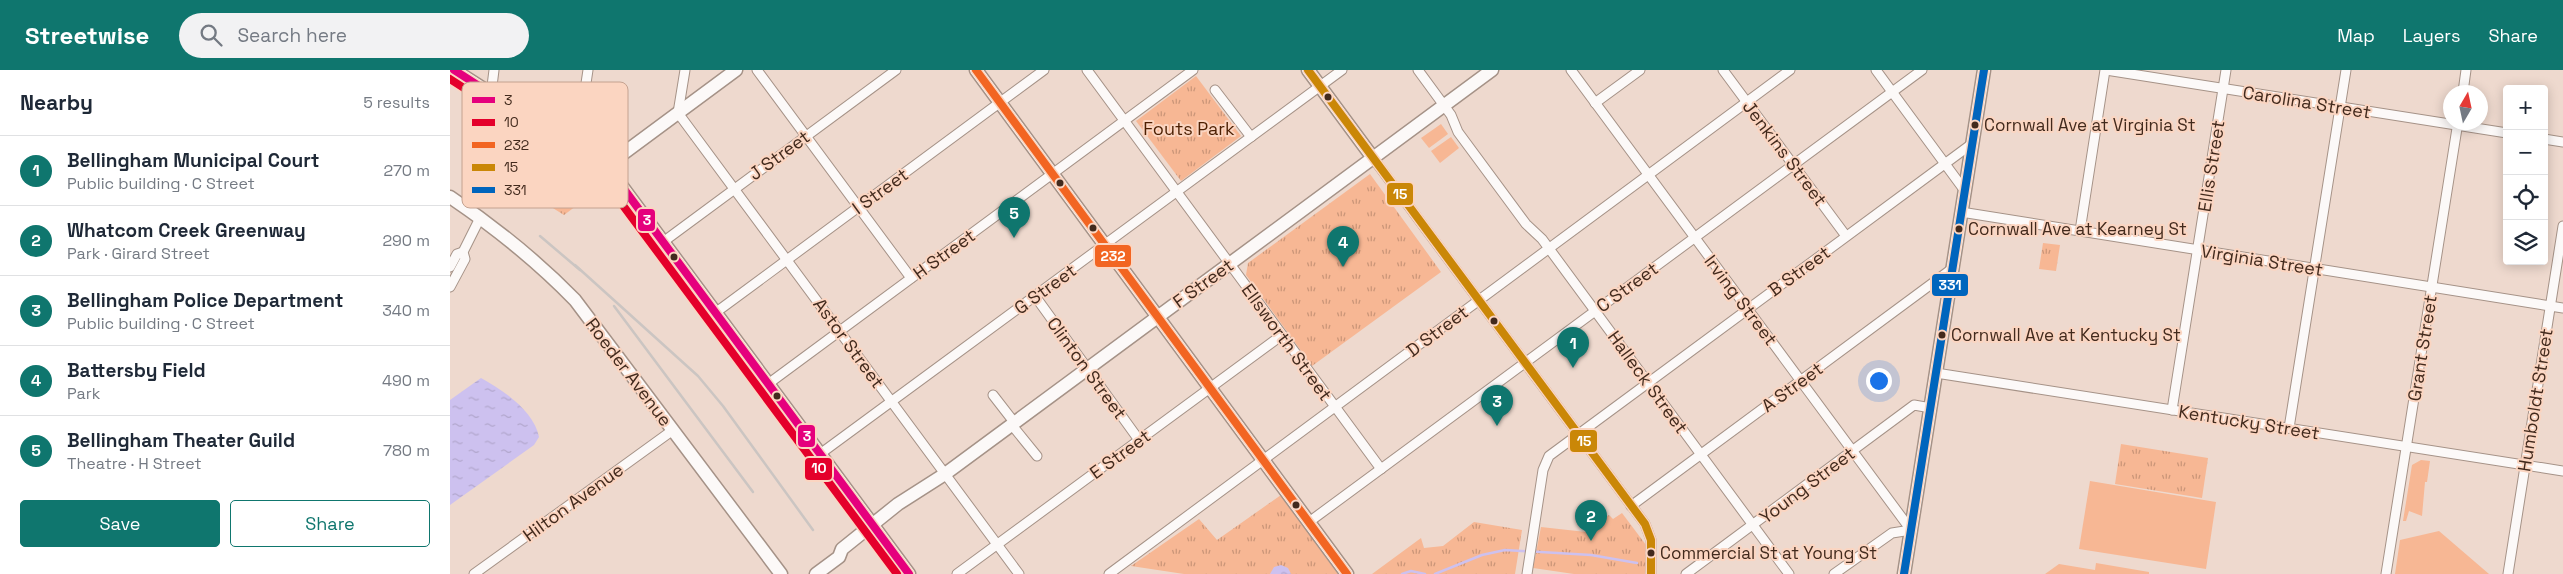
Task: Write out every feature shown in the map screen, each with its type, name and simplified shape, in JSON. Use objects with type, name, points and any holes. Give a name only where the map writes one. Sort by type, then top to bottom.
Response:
[{"type":"street","points":[[454,70],[472,82]]},
{"type":"street","points":[[678,113],[685,70]]},
{"type":"street","points":[[628,151],[736,70]]},
{"type":"street","points":[[757,70],[911,278]]},
{"type":"street","name":"J Street","points":[[663,242],[896,70]]},
{"type":"street","points":[[976,70],[1347,574]]},
{"type":"street","name":"I Street","points":[[715,313],[1044,70]]},
{"type":"street","name":"Ellsworth Street","points":[[1087,70],[1381,469]]},
{"type":"street","name":"H Street","points":[[768,384],[1193,70]]},
{"type":"street","points":[[1308,70],[1631,506],[1650,534],[1651,574]]},
{"type":"street","name":"G Street","points":[[820,454],[1342,70]]},
{"type":"street","name":"Halleck Street","points":[[1418,70],[1444,105],[1463,139],[1526,224],[1549,248],[1789,574]]},
{"type":"street","name":"F Street","points":[[816,574],[839,557],[842,549],[872,524],[944,474],[1492,70]]},
{"type":"street","name":"Irving Street","points":[[1571,70],[1911,530]]},
{"type":"street","points":[[1595,103],[1640,70]]},
{"type":"street","name":"Jenkins Street","points":[[1723,70],[1846,236]]},
{"type":"street","name":"D Street","points":[[1109,574],[1790,70]]},
{"type":"street","points":[[1876,70],[1965,191]]},
{"type":"street","name":"C Street","points":[[1309,522],[1922,70]]},
{"type":"street","points":[[1904,574],[1984,70]]},
{"type":"street","points":[[2080,231],[2106,70]]},
{"type":"street","name":"Carolina Street","points":[[2106,70],[2443,122]]},
{"type":"street","name":"Ellis Street","points":[[2172,410],[2226,70]]},
{"type":"street","points":[[2289,428],[2346,70]]},
{"type":"street","points":[[2464,85],[2466,70]]},
{"type":"street","points":[[1216,90],[1251,137]]},
{"type":"street","name":"Astor Street","points":[[678,113],[1019,574]]},
{"type":"street","name":"Grant Street","points":[[2386,574],[2457,130]]},
{"type":"street","name":"Carolina Street","points":[[2488,130],[2503,132]]},
{"type":"street","points":[[2548,140],[2563,142]]},
{"type":"street","name":"B Street","points":[[1527,573],[1545,462],[1552,454],[1972,143]]},
{"type":"street","points":[[628,195],[909,574]]},
{"type":"street","name":"Roeder Avenue","points":[[450,197],[462,205]]},
{"type":"street","name":"Roeder Avenue","points":[[466,208],[526,252],[575,300],[781,574]]},
{"type":"street","name":"Virginia Street","points":[[1962,212],[2563,308]]},
{"type":"street","points":[[450,286],[465,259],[464,252],[480,218]]},
{"type":"street","name":"Humboldt Street","points":[[2508,574],[2563,226]]},
{"type":"street","points":[[450,267],[457,254],[464,252]]},
{"type":"street","name":"A Street","points":[[1631,506],[1953,268]]},
{"type":"street","name":"Clinton Street","points":[[1035,296],[1086,369],[1140,440]]},
{"type":"street","name":"E Street","points":[[957,574],[1282,335]]},
{"type":"street","name":"Kentucky Street","points":[[1936,373],[2563,471]]},
{"type":"street","points":[[994,395],[1036,456]]},
{"type":"street","name":"Young Street","points":[[1686,574],[1914,405],[1930,408]]},
{"type":"street","name":"Hilton Avenue","points":[[474,574],[673,430]]},
{"type":"street","points":[[1834,574],[1892,533],[1911,530]]},
{"type":"street","name":"F Street","points":[[809,574],[809,569],[834,550],[842,549]]},
{"type":"green space","name":"Fouts Park","points":[[1196,76],[1241,136],[1181,181],[1136,121]]},
{"type":"green space","points":[[1441,124],[1448,134],[1429,148],[1421,138]]},
{"type":"green space","points":[[1451,137],[1459,148],[1440,163],[1431,151]]},
{"type":"green space","points":[[1370,174],[1441,272],[1312,366],[1246,275],[1248,263]]},
{"type":"green space","points":[[553,208],[573,208],[564,215]]},
{"type":"green space","points":[[2043,243],[2060,245],[2056,271],[2039,269]]},
{"type":"green space","points":[[2121,444],[2208,458],[2202,498],[2115,484]]},
{"type":"green space","points":[[2421,460],[2430,461],[2427,482],[2425,482],[2422,516],[2409,511],[2406,521],[2403,521],[2412,465]]},
{"type":"green space","points":[[2090,481],[2216,502],[2206,569],[2079,549]]},
{"type":"green space","points":[[1281,495],[1338,574],[1184,574],[1131,566],[1199,519],[1217,540]]},
{"type":"green space","points":[[1622,513],[1649,549],[1645,574],[1574,574],[1533,568],[1541,527],[1586,532],[1609,515],[1613,519]]},
{"type":"green space","points":[[1474,522],[1522,530],[1515,574],[1372,574],[1421,538],[1424,548],[1443,546]]},
{"type":"green space","points":[[2439,531],[2489,574],[2395,574],[2400,540]]},
{"type":"green space","points":[[2096,563],[2149,572],[2149,574],[2045,574],[2059,564],[2095,570]]},
{"type":"water","points":[[481,378],[508,395],[524,410],[536,427],[539,437],[534,445],[450,505],[450,400]]},
{"type":"water","points":[[1281,565],[1288,568],[1291,574],[1270,574],[1274,567]]},
{"type":"waterway","points":[[1435,574],[1482,555],[1505,550],[1591,555],[1637,563]]},
{"type":"waterway","points":[[1402,574],[1411,571],[1425,574]]},
{"type":"railway","points":[[540,236],[580,270]]},
{"type":"railway","points":[[575,265],[698,376],[723,406],[813,530]]},
{"type":"railway","points":[[614,306],[753,492]]},
{"type":"transit line","name":"3","points":[[454,70],[473,82]]},
{"type":"transit line","name":"232","points":[[976,70],[1347,574]]},
{"type":"transit line","name":"15","points":[[1308,70],[1645,524],[1651,540],[1651,574]]},
{"type":"transit line","name":"331","points":[[1904,574],[1984,70]]},
{"type":"transit line","name":"10","points":[[450,79],[462,87]]},
{"type":"transit line","name":"3","points":[[628,195],[909,574]]},
{"type":"transit line","name":"10","points":[[625,208],[897,574]]},
{"type":"place","name":"Cornwall Ave at Virginia St","points":[[1975,125]]},
{"type":"place","name":"Cornwall Ave at Kearney St","points":[[1959,229]]},
{"type":"place","name":"Bellingham Theater Guild","points":[[1014,238]]},
{"type":"place","name":"Battersby Field","points":[[1343,267]]},
{"type":"place","name":"Cornwall Ave at Kentucky St","points":[[1942,335]]},
{"type":"place","name":"Bellingham Municipal Court","points":[[1573,368]]},
{"type":"place","name":"Bellingham Police Department","points":[[1497,426]]},
{"type":"place","name":"Whatcom Creek Greenway","points":[[1591,541]]},
{"type":"place","name":"Commercial St at Young St","points":[[1651,553]]}]
